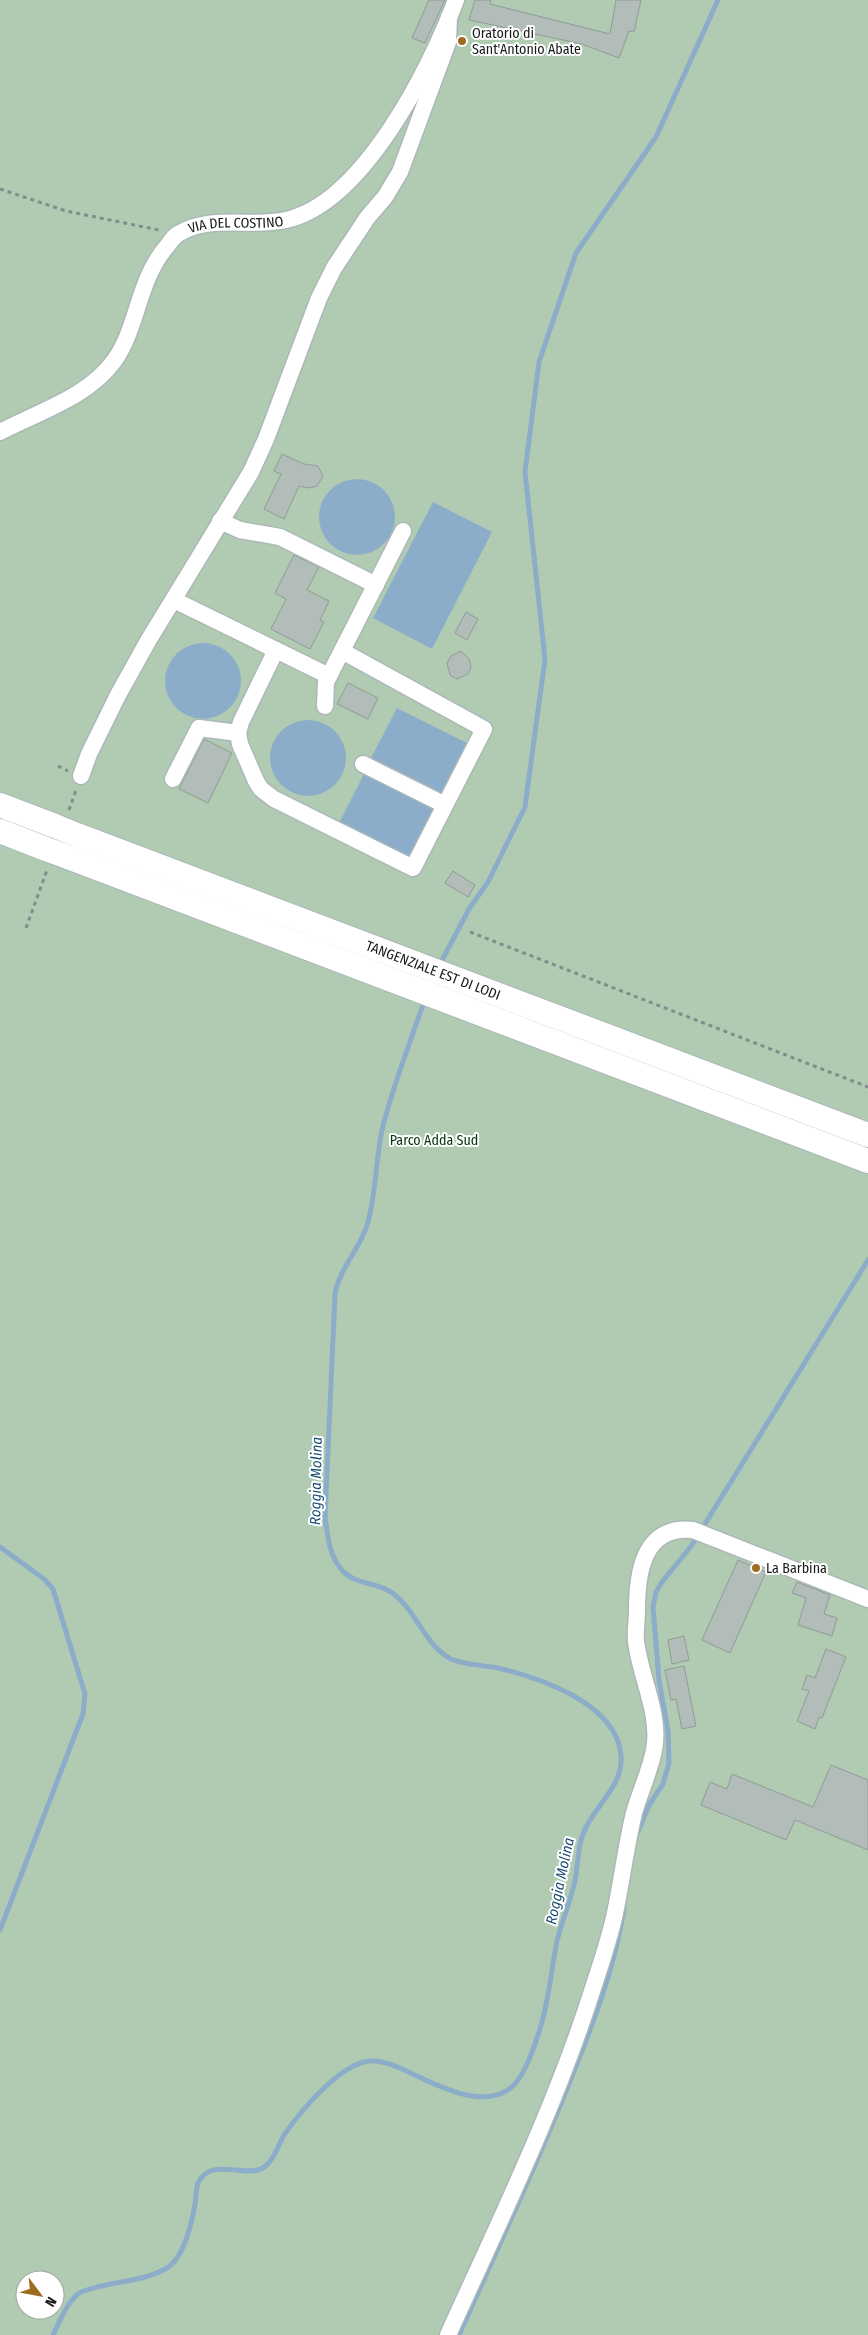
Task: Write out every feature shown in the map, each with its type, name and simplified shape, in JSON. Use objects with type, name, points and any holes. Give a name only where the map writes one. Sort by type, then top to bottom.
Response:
[{"type":"highway","name":"TANGENZIALE EST DI LODI","points":[[0,805],[868,1135]]},
{"type":"highway","name":"TANGENZIALE EST DI LODI","points":[[0,831],[868,1161]]},
{"type":"street","name":"VIA DEL COSTINO","points":[[0,432],[74,395],[100,377],[115,360],[128,331],[149,271],[177,234],[200,226],[224,222],[284,221],[306,214],[333,196],[362,168],[388,133],[419,79],[450,17],[456,0]]},
{"type":"street","points":[[81,776],[89,754],[118,695],[255,464],[322,291],[367,218],[386,197],[400,172],[448,42],[450,17]]},
{"type":"street","points":[[220,521],[240,530],[280,537],[376,585]]},
{"type":"street","points":[[325,706],[326,682],[403,531]]},
{"type":"street","points":[[174,600],[329,676]]},
{"type":"street","points":[[276,650],[241,722],[238,733],[240,744],[256,781],[274,800],[414,868],[484,729],[342,651]]},
{"type":"street","points":[[173,779],[199,728],[238,733]]},
{"type":"street","points":[[363,764],[445,805]]},
{"type":"street","points":[[448,2335],[541,2128],[567,2063],[594,1985],[614,1915],[634,1814],[654,1749],[654,1717],[636,1641],[637,1583],[640,1568],[647,1552],[665,1534],[679,1528],[699,1533],[868,1599]]},
{"type":"path","points":[[0,189],[66,211],[177,234]]},
{"type":"path","points":[[470,932],[868,1087]]},
{"type":"green space","name":"Parco Adda Sud","points":[[0,0],[868,0],[868,2335],[0,2335]]},
{"type":"water","points":[[357,479],[372,482],[384,490],[392,502],[395,517],[392,532],[384,544],[372,552],[357,555],[342,552],[330,544],[322,532],[319,517],[322,502],[330,490],[342,482]]},
{"type":"water","points":[[433,502],[492,532],[432,649],[373,618]]},
{"type":"water","points":[[203,643],[218,646],[230,654],[238,666],[241,681],[238,696],[230,708],[218,716],[203,719],[188,716],[176,708],[168,696],[165,681],[168,666],[176,654],[188,646]]},
{"type":"water","points":[[397,708],[467,743],[441,796],[370,760]]},
{"type":"water","points":[[308,720],[323,723],[335,731],[343,743],[346,758],[343,773],[335,785],[323,793],[308,796],[293,793],[281,785],[273,773],[270,758],[273,743],[281,731],[293,723]]},
{"type":"water","points":[[365,772],[435,808],[409,860],[338,825]]},
{"type":"building","points":[[429,0],[445,0],[425,43],[412,38]]},
{"type":"building","points":[[475,0],[491,0],[490,4],[610,34],[616,0],[641,0],[634,32],[629,31],[619,58],[582,44],[469,20]]},
{"type":"building","points":[[282,454],[304,464],[318,466],[323,476],[317,486],[309,488],[299,486],[284,519],[264,509],[281,474],[274,471]]},
{"type":"building","points":[[294,555],[319,567],[307,590],[329,601],[320,620],[324,622],[310,649],[271,629],[286,599],[275,593]]},
{"type":"building","points":[[466,612],[478,619],[467,640],[455,633]]},
{"type":"building","points":[[461,651],[469,659],[471,667],[468,674],[457,679],[450,675],[447,663],[451,656]]},
{"type":"building","points":[[348,683],[378,698],[368,719],[337,704]]},
{"type":"building","points":[[204,739],[232,753],[208,803],[179,789]]},
{"type":"building","points":[[453,871],[475,885],[468,897],[445,883]]},
{"type":"building","points":[[738,1560],[766,1572],[730,1653],[702,1640]]},
{"type":"building","points":[[797,1582],[830,1595],[824,1614],[837,1618],[832,1636],[798,1625],[806,1598],[792,1593]]},
{"type":"building","points":[[684,1636],[689,1660],[672,1664],[668,1640]]},
{"type":"building","points":[[826,1649],[846,1657],[822,1718],[819,1717],[815,1729],[797,1721],[809,1691],[802,1689],[807,1675],[815,1678]]},
{"type":"building","points":[[684,1666],[696,1726],[682,1729],[676,1699],[671,1700],[665,1670]]},
{"type":"building","points":[[831,1765],[868,1780],[868,1850],[795,1820],[786,1840],[701,1805],[710,1782],[727,1789],[732,1774],[813,1807]]},
{"type":"waterway","points":[[439,966],[469,909],[488,882],[525,807],[545,659],[525,472],[539,362],[576,253],[656,137],[718,0]]},
{"type":"waterway","name":"Roggia Molina","points":[[53,2335],[67,2308],[80,2293],[97,2287],[149,2276],[167,2268],[174,2262],[188,2234],[194,2211],[197,2185],[203,2175],[218,2169],[253,2171],[265,2167],[272,2159],[284,2135],[300,2114],[322,2090],[347,2070],[371,2061],[383,2062],[452,2091],[479,2097],[503,2093],[514,2085],[530,2058],[543,2018],[557,1941],[575,1881],[583,1834],[618,1777],[621,1755],[616,1737],[606,1721],[591,1707],[554,1686],[515,1672],[468,1664],[451,1659],[434,1645],[400,1599],[379,1586],[359,1581],[347,1575],[334,1558],[330,1545],[325,1518],[335,1294],[342,1274],[366,1228],[386,1113],[425,999]]},
{"type":"waterway","points":[[638,1832],[649,1805],[663,1784],[669,1763],[668,1731],[659,1680],[653,1607],[656,1592],[692,1545],[868,1260]]},
{"type":"waterway","points":[[0,1547],[44,1579],[53,1589],[85,1694],[83,1714],[0,1930]]},
{"type":"waterway","points":[[459,2335],[533,2171],[582,2051],[610,1971],[624,1909]]},
{"type":"place","name":"Oratorio di Sant'Antonio Abate","points":[[462,41]]},
{"type":"place","name":"La Barbina","points":[[756,1568]]}]
